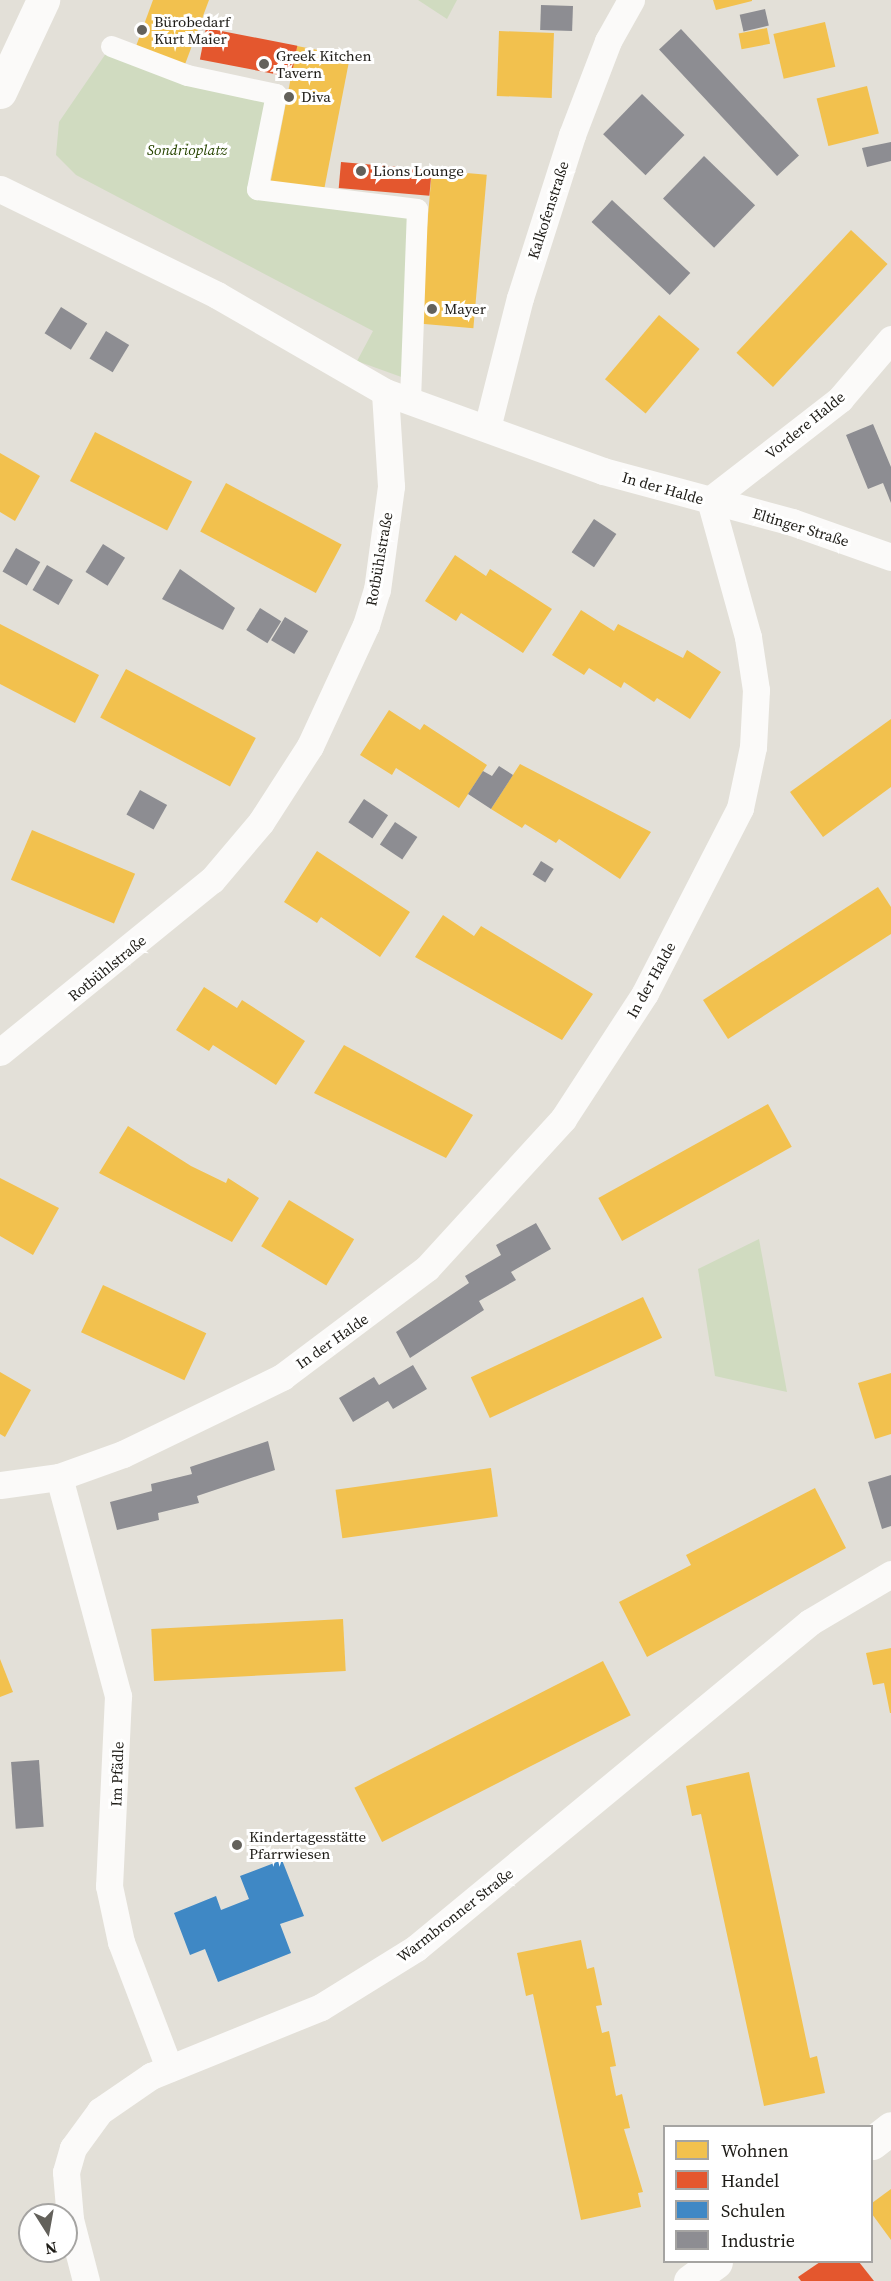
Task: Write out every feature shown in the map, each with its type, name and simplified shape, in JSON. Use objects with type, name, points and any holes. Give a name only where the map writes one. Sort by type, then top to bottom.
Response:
[{"type":"main road","points":[[0,92],[43,0]]},
{"type":"main road","points":[[873,2142],[891,2128]]},
{"type":"main road","points":[[690,2281],[715,2263]]},
{"type":"street","name":"Kalkofenstraße","points":[[487,428],[520,298],[572,135],[608,41],[631,0]]},
{"type":"street","points":[[0,189],[217,295],[398,396],[417,209],[257,189],[276,94],[187,75],[111,46]]},
{"type":"street","name":"Vordere Halde","points":[[710,500],[840,399],[891,339]]},
{"type":"street","name":"In der Halde","points":[[0,1485],[59,1477],[204,1419],[282,1377],[357,1325],[427,1268],[563,1119],[645,993],[740,808],[753,747],[756,690],[748,637],[710,500],[603,471],[398,396]]},
{"type":"street","name":"Rotbühlstraße","points":[[0,1052],[212,880],[261,822],[310,746],[366,625],[376,590],[391,486],[398,396]]},
{"type":"street","name":"Eltinger Straße","points":[[710,500],[891,557]]},
{"type":"street","name":"Im Pfädle","points":[[59,1477],[118,1696],[109,1886],[121,1942],[169,2068]]},
{"type":"street","name":"Warmbronner Straße","points":[[86,2281],[70,2219],[66,2172],[73,2148],[100,2111],[169,2068],[321,2007],[416,1948],[810,1622],[891,1574]]},
{"type":"green space","points":[[418,0],[457,0],[447,19]]},
{"type":"green space","name":"Sondrioplatz","points":[[111,46],[276,94],[257,189],[417,209],[418,383],[357,361],[373,331],[76,175],[56,155],[59,122]]},
{"type":"green space","points":[[759,1239],[787,1392],[715,1376],[698,1269]]},
{"type":"building: Wohnen","points":[[153,0],[209,0],[184,67],[135,49]]},
{"type":"building: Wohnen","points":[[713,0],[752,0],[752,1],[716,10]]},
{"type":"building: Wohnen","points":[[825,22],[835,67],[784,79],[773,34]]},
{"type":"building: Wohnen","points":[[767,28],[770,44],[742,49],[739,34]]},
{"type":"building: Wohnen","points":[[499,31],[554,33],[552,98],[497,96]]},
{"type":"building: Wohnen","points":[[297,46],[350,56],[323,196],[270,185]]},
{"type":"building: Wohnen","points":[[867,86],[879,134],[828,146],[817,99]]},
{"type":"building: Wohnen","points":[[432,170],[487,175],[473,328],[419,323]]},
{"type":"building: Wohnen","points":[[851,230],[888,264],[773,387],[736,353]]},
{"type":"building: Wohnen","points":[[659,315],[700,349],[646,413],[605,379]]},
{"type":"building: Wohnen","points":[[95,432],[192,481],[167,530],[70,481]]},
{"type":"building: Wohnen","points":[[0,453],[40,476],[15,521],[0,512]]},
{"type":"building: Wohnen","points":[[226,483],[342,545],[316,593],[200,532]]},
{"type":"building: Wohnen","points":[[455,555],[486,576],[490,569],[552,609],[523,653],[461,613],[456,621],[425,601]]},
{"type":"building: Wohnen","points":[[581,610],[614,631],[618,624],[683,658],[687,650],[721,672],[690,719],[657,698],[654,702],[624,682],[621,688],[589,668],[584,675],[552,655]]},
{"type":"building: Wohnen","points":[[0,624],[99,675],[75,723],[0,684]]},
{"type":"building: Wohnen","points":[[126,669],[256,738],[230,787],[100,718]]},
{"type":"building: Wohnen","points":[[389,710],[420,730],[424,724],[487,765],[459,808],[396,768],[392,775],[360,755]]},
{"type":"building: Wohnen","points":[[891,719],[891,787],[823,837],[790,792]]},
{"type":"building: Wohnen","points":[[520,764],[651,832],[620,879],[559,839],[556,843],[525,824],[522,828],[491,809]]},
{"type":"building: Wohnen","points":[[32,830],[135,874],[114,923],[11,880]]},
{"type":"building: Wohnen","points":[[317,851],[410,912],[380,957],[321,917],[317,923],[284,902]]},
{"type":"building: Wohnen","points":[[878,887],[891,907],[891,934],[728,1039],[703,1000]]},
{"type":"building: Wohnen","points":[[443,915],[474,936],[481,926],[593,994],[562,1040],[415,957]]},
{"type":"building: Wohnen","points":[[204,987],[237,1008],[242,1000],[305,1041],[276,1085],[213,1045],[209,1051],[176,1030]]},
{"type":"building: Wohnen","points":[[344,1045],[473,1115],[446,1158],[314,1093]]},
{"type":"building: Wohnen","points":[[768,1104],[792,1147],[622,1241],[598,1198]]},
{"type":"building: Wohnen","points":[[128,1126],[191,1166],[226,1183],[228,1178],[259,1198],[232,1242],[99,1173]]},
{"type":"building: Wohnen","points":[[0,1178],[59,1208],[33,1255],[0,1236]]},
{"type":"building: Wohnen","points":[[289,1200],[354,1239],[326,1285],[261,1246]]},
{"type":"building: Wohnen","points":[[103,1285],[206,1333],[184,1380],[81,1332]]},
{"type":"building: Wohnen","points":[[643,1297],[662,1338],[490,1418],[471,1377]]},
{"type":"building: Wohnen","points":[[0,1372],[31,1390],[5,1437],[0,1434]]},
{"type":"building: Wohnen","points":[[891,1373],[891,1434],[875,1439],[858,1383]]},
{"type":"building: Wohnen","points":[[491,1468],[498,1517],[342,1538],[336,1490]]},
{"type":"building: Wohnen","points":[[815,1488],[846,1548],[647,1657],[619,1602],[691,1565],[686,1555]]},
{"type":"building: Wohnen","points":[[343,1619],[346,1671],[154,1681],[151,1629]]},
{"type":"building: Wohnen","points":[[891,1648],[890,1713],[884,1683],[873,1685],[866,1653]]},
{"type":"building: Wohnen","points":[[0,1659],[13,1692],[0,1697]]},
{"type":"building: Wohnen","points":[[603,1661],[631,1715],[382,1842],[354,1788]]},
{"type":"building: Wohnen","points":[[749,1772],[810,2058],[817,2056],[825,2093],[764,2106],[701,1814],[692,1816],[686,1786]]},
{"type":"building: Wohnen","points":[[581,1940],[587,1969],[594,1967],[602,2005],[596,2006],[602,2033],[609,2031],[616,2066],[610,2067],[616,2096],[622,2094],[630,2128],[624,2129],[643,2192],[638,2193],[641,2207],[581,2220],[533,1994],[526,1996],[517,1953]]},
{"type":"building: Wohnen","points":[[891,2189],[891,2240],[873,2215],[873,2202]]},
{"type":"building: Handel","points":[[206,28],[297,46],[291,77],[200,59]]},
{"type":"building: Handel","points":[[341,162],[432,170],[429,196],[339,188]]},
{"type":"building: Handel","points":[[819,2263],[860,2263],[874,2281],[801,2281],[798,2277]]},
{"type":"building: Schulen","points":[[282,1860],[304,1916],[280,1924],[291,1953],[218,1982],[205,1949],[190,1955],[174,1913],[216,1896],[221,1910],[249,1899],[240,1876]]},
{"type":"building: Industrie","points":[[541,5],[573,6],[572,31],[540,30]]},
{"type":"building: Industrie","points":[[765,9],[769,26],[743,31],[740,15]]},
{"type":"building: Industrie","points":[[681,29],[799,156],[777,176],[659,49]]},
{"type":"building: Industrie","points":[[642,94],[684,135],[646,175],[603,134]]},
{"type":"building: Industrie","points":[[891,142],[891,161],[867,167],[862,148]]},
{"type":"building: Industrie","points":[[704,156],[755,205],[714,248],[663,198]]},
{"type":"building: Industrie","points":[[612,200],[690,273],[670,295],[592,222]]},
{"type":"building: Industrie","points":[[61,307],[87,323],[71,350],[45,333]]},
{"type":"building: Industrie","points":[[106,331],[129,345],[113,372],[90,358]]},
{"type":"building: Industrie","points":[[873,424],[891,467],[891,503],[883,483],[868,489],[846,435]]},
{"type":"building: Industrie","points":[[594,519],[616,534],[594,567],[572,552]]},
{"type":"building: Industrie","points":[[103,544],[125,558],[108,586],[86,572]]},
{"type":"building: Industrie","points":[[16,548],[40,562],[27,585],[2,571]]},
{"type":"building: Industrie","points":[[47,565],[73,580],[58,605],[32,590]]},
{"type":"building: Industrie","points":[[180,569],[235,608],[223,630],[162,599]]},
{"type":"building: Industrie","points":[[260,608],[281,621],[267,643],[246,630]]},
{"type":"building: Industrie","points":[[285,617],[308,631],[294,654],[271,640]]},
{"type":"building: Industrie","points":[[499,766],[513,775],[491,809],[468,794],[483,771],[492,776]]},
{"type":"building: Industrie","points":[[140,790],[167,805],[154,830],[126,814]]},
{"type":"building: Industrie","points":[[364,799],[388,815],[372,838],[348,822]]},
{"type":"building: Industrie","points":[[395,822],[417,837],[402,859],[380,844]]},
{"type":"building: Industrie","points":[[541,861],[554,869],[545,883],[533,875]]},
{"type":"building: Industrie","points":[[536,1223],[551,1249],[511,1272],[516,1280],[479,1301],[484,1310],[410,1358],[396,1332],[469,1283],[465,1276],[501,1255],[496,1245]]},
{"type":"building: Industrie","points":[[413,1365],[427,1389],[393,1409],[388,1401],[353,1422],[339,1398],[374,1377],[379,1385]]},
{"type":"building: Industrie","points":[[268,1441],[275,1470],[197,1496],[199,1503],[158,1513],[159,1520],[117,1530],[110,1502],[152,1491],[151,1484],[192,1474],[190,1467]]},
{"type":"building: Industrie","points":[[891,1475],[891,1526],[882,1529],[868,1482]]},
{"type":"building: Industrie","points":[[39,1760],[44,1827],[16,1829],[11,1762]]},
{"type":"place","name":"Bürobedarf Kurt Maier","points":[[142,30]]},
{"type":"place","name":"Greek Kitchen Tavern","points":[[264,64]]},
{"type":"place","name":"Diva","points":[[289,97]]},
{"type":"place","name":"Lions Lounge","points":[[361,171]]},
{"type":"place","name":"Mayer","points":[[432,309]]},
{"type":"place","name":"Kindertagesstätte Pfarrwiesen","points":[[237,1845]]}]
